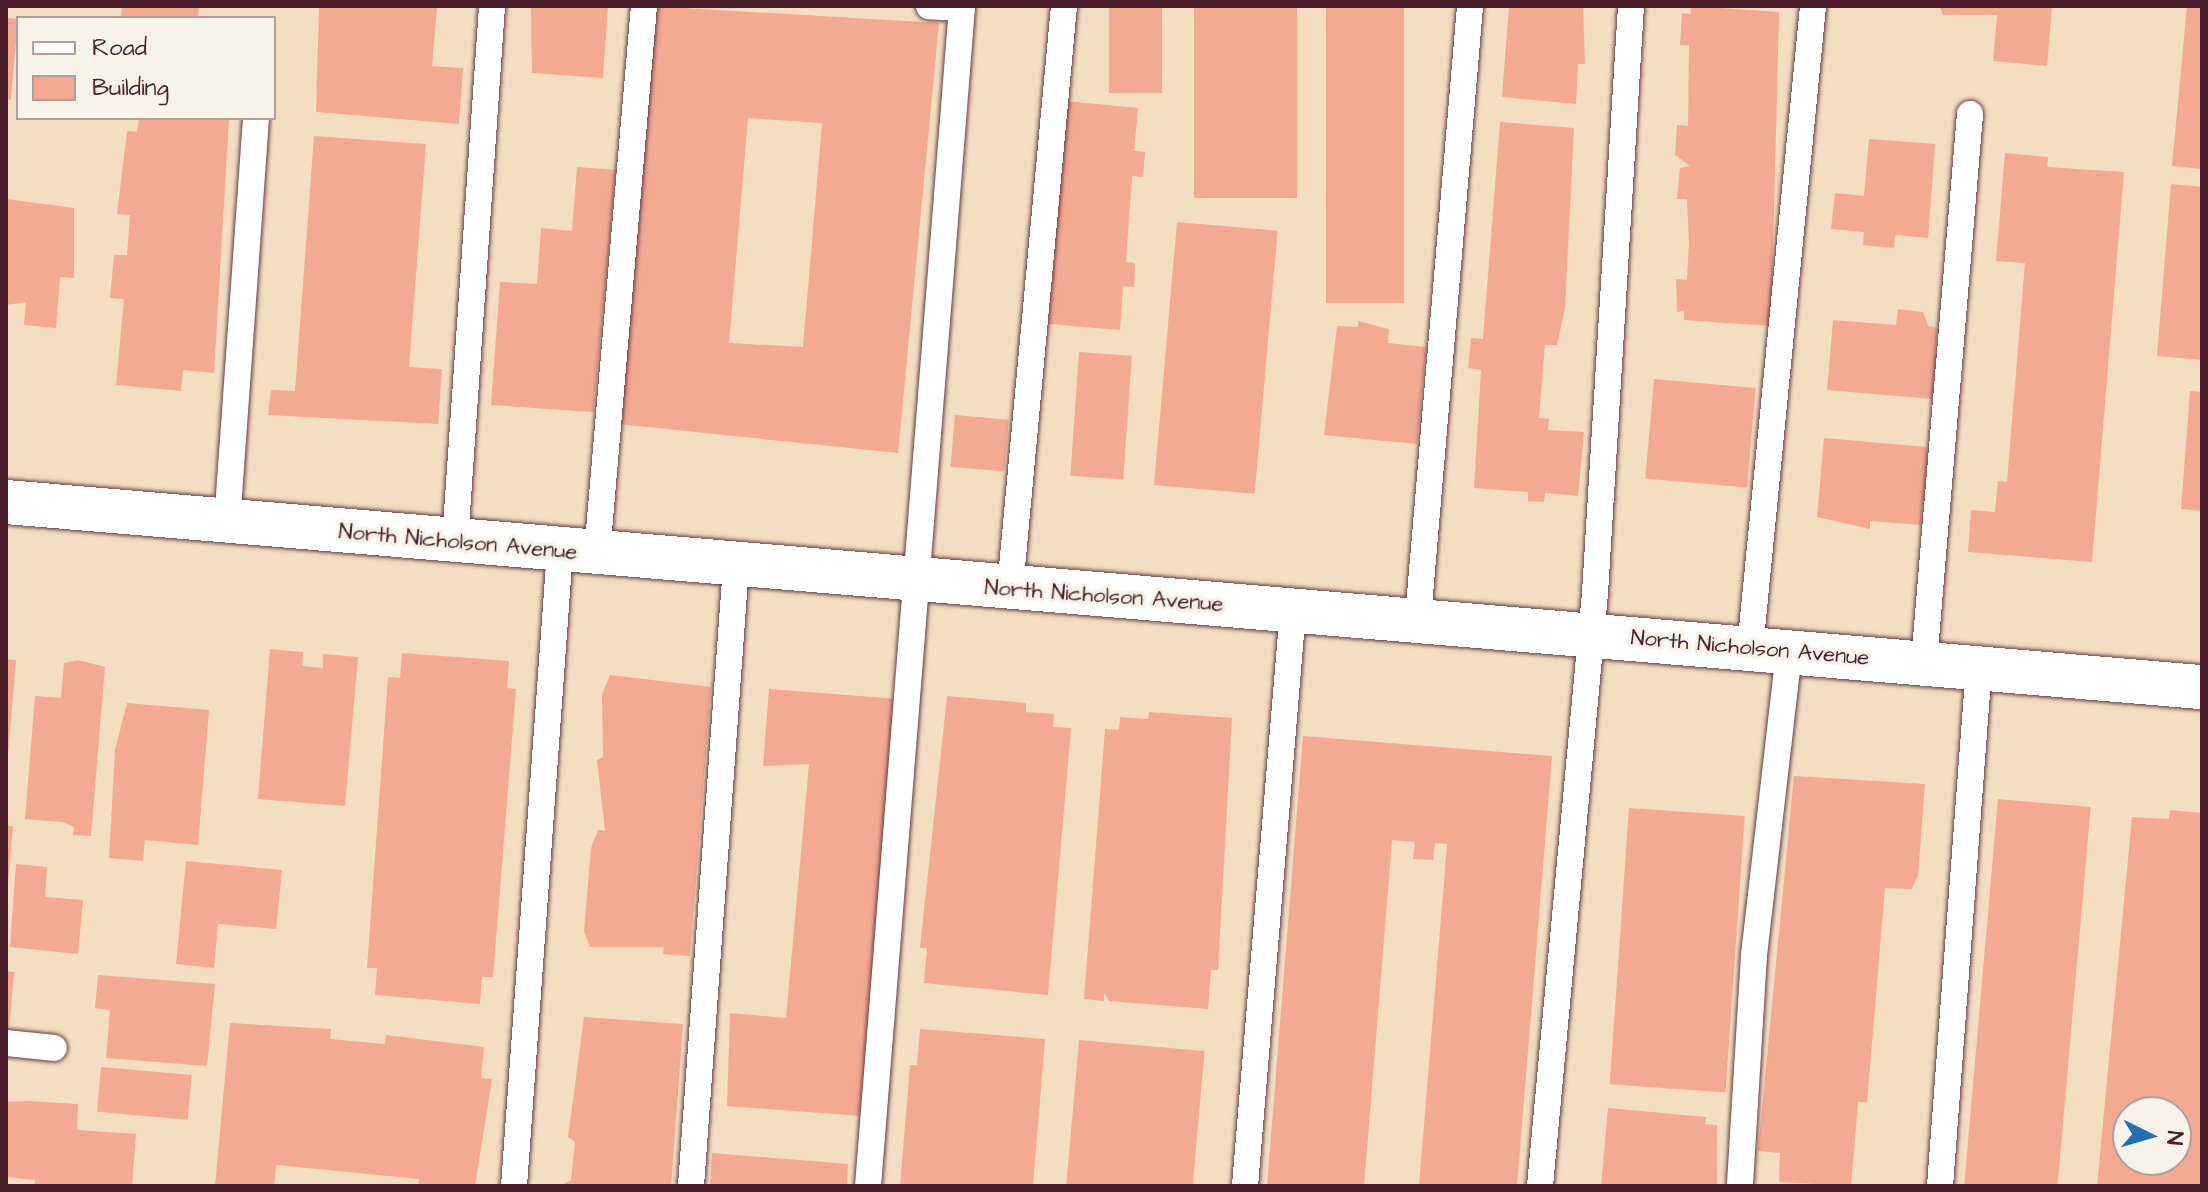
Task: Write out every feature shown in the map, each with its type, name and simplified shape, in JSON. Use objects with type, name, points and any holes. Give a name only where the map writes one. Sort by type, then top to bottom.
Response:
[{"type":"street","name":"North Nicholson Avenue","points":[[6,502],[916,582],[1418,618],[2202,687]]},
{"type":"lane","points":[[455,541],[492,6]]},
{"type":"lane","points":[[514,1186],[578,552],[644,6]]},
{"type":"lane","points":[[868,1186],[962,8],[929,6]]},
{"type":"lane","points":[[1010,589],[1064,6]]},
{"type":"lane","points":[[1418,618],[1470,6]]},
{"type":"lane","points":[[1540,1186],[1592,635],[1631,6]]},
{"type":"lane","points":[[1740,1184],[1769,650],[1813,6]]},
{"type":"lane","points":[[1924,662],[1970,114]]},
{"type":"lane","points":[[227,523],[256,120]]},
{"type":"lane","points":[[691,1186],[736,566]]},
{"type":"lane","points":[[1245,1186],[1293,610]]},
{"type":"lane","points":[[1940,1186],[1979,666]]},
{"type":"lane","points":[[6,1043],[54,1048]]},
{"type":"building","points":[[122,6],[199,6],[198,16],[121,16]]},
{"type":"building","points":[[319,6],[437,6],[432,66],[463,68],[459,124],[316,112]]},
{"type":"building","points":[[531,6],[608,6],[603,78],[532,73]]},
{"type":"building","points":[[650,6],[939,23],[898,453],[618,424]],"holes":[[[748,118],[822,123],[803,347],[729,343]]]},
{"type":"building","points":[[1109,6],[1162,6],[1162,93],[1109,93]]},
{"type":"building","points":[[1194,6],[1297,6],[1297,198],[1194,198]]},
{"type":"building","points":[[1326,6],[1404,6],[1404,303],[1326,303]]},
{"type":"building","points":[[1509,6],[1583,6],[1585,64],[1578,64],[1576,104],[1502,97]]},
{"type":"building","points":[[1690,6],[1779,12],[1771,326],[1684,320],[1684,311],[1677,312],[1676,279],[1687,280],[1689,243],[1687,199],[1677,199],[1680,168],[1690,166],[1675,155],[1677,125],[1688,126],[1689,45],[1680,45],[1682,13],[1691,14]]},
{"type":"building","points":[[1939,6],[2052,6],[2047,66],[1993,61],[1997,15],[1943,15]]},
{"type":"building","points":[[2187,6],[2202,6],[2202,169],[2172,166]]},
{"type":"building","points":[[6,18],[16,19],[11,100],[6,99]]},
{"type":"building","points":[[1065,101],[1138,108],[1134,151],[1145,152],[1143,177],[1132,176],[1126,262],[1135,263],[1134,287],[1123,286],[1120,330],[1048,324]]},
{"type":"building","points":[[139,120],[229,120],[214,373],[183,370],[181,391],[116,385],[124,299],[110,298],[114,255],[127,255],[130,215],[117,214],[127,131],[137,132]]},
{"type":"building","points":[[1500,122],[1574,128],[1565,308],[1557,345],[1545,345],[1539,418],[1549,419],[1548,430],[1584,432],[1578,496],[1545,493],[1544,502],[1528,501],[1528,492],[1474,488],[1481,370],[1468,368],[1471,338],[1483,339]]},
{"type":"building","points":[[314,136],[426,144],[409,367],[442,369],[438,424],[268,415],[271,390],[295,391]]},
{"type":"building","points":[[1869,139],[1935,144],[1928,238],[1895,235],[1894,248],[1863,245],[1864,232],[1831,229],[1835,193],[1864,196]]},
{"type":"building","points":[[2005,153],[2048,157],[2047,167],[2124,172],[2092,562],[1968,552],[1971,510],[1995,512],[1998,481],[2007,482],[2025,263],[1996,261]]},
{"type":"building","points":[[577,167],[616,170],[593,412],[491,405],[500,282],[537,284],[541,228],[572,231]]},
{"type":"building","points":[[2171,184],[2202,187],[2202,360],[2157,356]]},
{"type":"building","points":[[6,199],[74,208],[74,278],[60,277],[56,328],[24,325],[26,302],[6,305]]},
{"type":"building","points":[[1177,222],[1278,231],[1255,494],[1154,485]]},
{"type":"building","points":[[1898,309],[1923,312],[1928,326],[1937,328],[1935,353],[1941,354],[1932,399],[1827,390],[1833,320],[1896,325]]},
{"type":"building","points":[[1358,321],[1389,329],[1388,343],[1426,347],[1417,444],[1324,435],[1337,326],[1358,327]]},
{"type":"building","points":[[1079,352],[1132,356],[1123,479],[1070,476]]},
{"type":"building","points":[[1654,379],[1756,388],[1747,488],[1645,479]]},
{"type":"building","points":[[2190,391],[2202,392],[2202,511],[2181,509]]},
{"type":"building","points":[[955,415],[1009,420],[1004,472],[950,467]]},
{"type":"building","points":[[1824,438],[1927,447],[1929,505],[1922,505],[1921,525],[1870,521],[1870,529],[1817,517]]},
{"type":"building","points":[[270,649],[303,652],[302,666],[323,668],[323,654],[358,657],[345,806],[258,799]]},
{"type":"building","points":[[402,653],[509,661],[507,688],[516,689],[493,977],[482,977],[480,1004],[375,995],[377,968],[367,968],[388,677],[400,678]]},
{"type":"building","points":[[6,659],[16,660],[8,754],[6,754]]},
{"type":"building","points":[[78,660],[105,667],[91,836],[73,835],[74,827],[63,822],[25,819],[35,696],[61,698],[64,663]]},
{"type":"building","points":[[610,675],[711,687],[690,956],[663,954],[664,947],[590,947],[584,931],[591,848],[598,830],[605,831],[597,760],[603,757],[602,695]]},
{"type":"building","points":[[769,689],[898,699],[861,1116],[727,1106],[730,1013],[786,1018],[809,764],[763,766]]},
{"type":"building","points":[[947,696],[1026,703],[1026,712],[1054,714],[1053,727],[1071,728],[1048,995],[924,983],[927,948],[920,948]]},
{"type":"building","points":[[127,703],[209,710],[198,845],[145,840],[143,861],[109,858],[115,750]]},
{"type":"building","points":[[1149,712],[1232,718],[1218,970],[1211,970],[1208,1009],[1109,1001],[1104,993],[1104,1001],[1084,999],[1105,729],[1119,730],[1120,717],[1148,719]]},
{"type":"building","points":[[1303,736],[1552,756],[1517,1186],[1419,1186],[1447,844],[1435,843],[1433,860],[1413,859],[1415,842],[1392,840],[1364,1186],[1267,1186]]},
{"type":"building","points":[[1794,776],[1925,784],[1918,875],[1912,889],[1885,888],[1867,1102],[1858,1102],[1851,1186],[1779,1182],[1780,1153],[1758,1151]]},
{"type":"building","points":[[1998,799],[2091,807],[2057,1186],[1964,1186]]},
{"type":"building","points":[[1629,808],[1745,816],[1725,1092],[1610,1084]]},
{"type":"building","points":[[2170,810],[2202,813],[2202,1186],[2097,1186],[2132,817],[2169,819]]},
{"type":"building","points":[[6,826],[13,826],[8,883],[6,883]]},
{"type":"building","points":[[186,861],[282,870],[276,929],[218,924],[214,968],[176,964]]},
{"type":"building","points":[[16,864],[47,867],[45,897],[83,900],[78,954],[10,947]]},
{"type":"building","points":[[6,971],[14,972],[8,1042],[6,1042]]},
{"type":"building","points":[[98,975],[215,984],[207,1066],[106,1058],[110,1010],[95,1008]]},
{"type":"building","points":[[584,1017],[683,1024],[671,1186],[560,1186],[571,1180],[575,1142],[568,1137]]},
{"type":"building","points":[[230,1023],[331,1029],[330,1039],[385,1044],[386,1035],[484,1047],[481,1078],[492,1079],[475,1186],[418,1186],[419,1179],[276,1165],[274,1186],[215,1186]]},
{"type":"building","points":[[920,1029],[1045,1039],[1033,1186],[900,1186],[910,1065],[917,1065]]},
{"type":"building","points":[[1079,1040],[1205,1051],[1193,1186],[1066,1185]]},
{"type":"building","points":[[101,1067],[192,1075],[188,1120],[97,1112]]},
{"type":"building","points":[[6,1102],[78,1104],[77,1130],[136,1134],[132,1186],[34,1186],[35,1180],[6,1177]]},
{"type":"building","points":[[1608,1108],[1706,1117],[1705,1124],[1717,1125],[1717,1186],[1601,1186]]},
{"type":"building","points":[[712,1153],[848,1164],[847,1186],[710,1186]]}]
